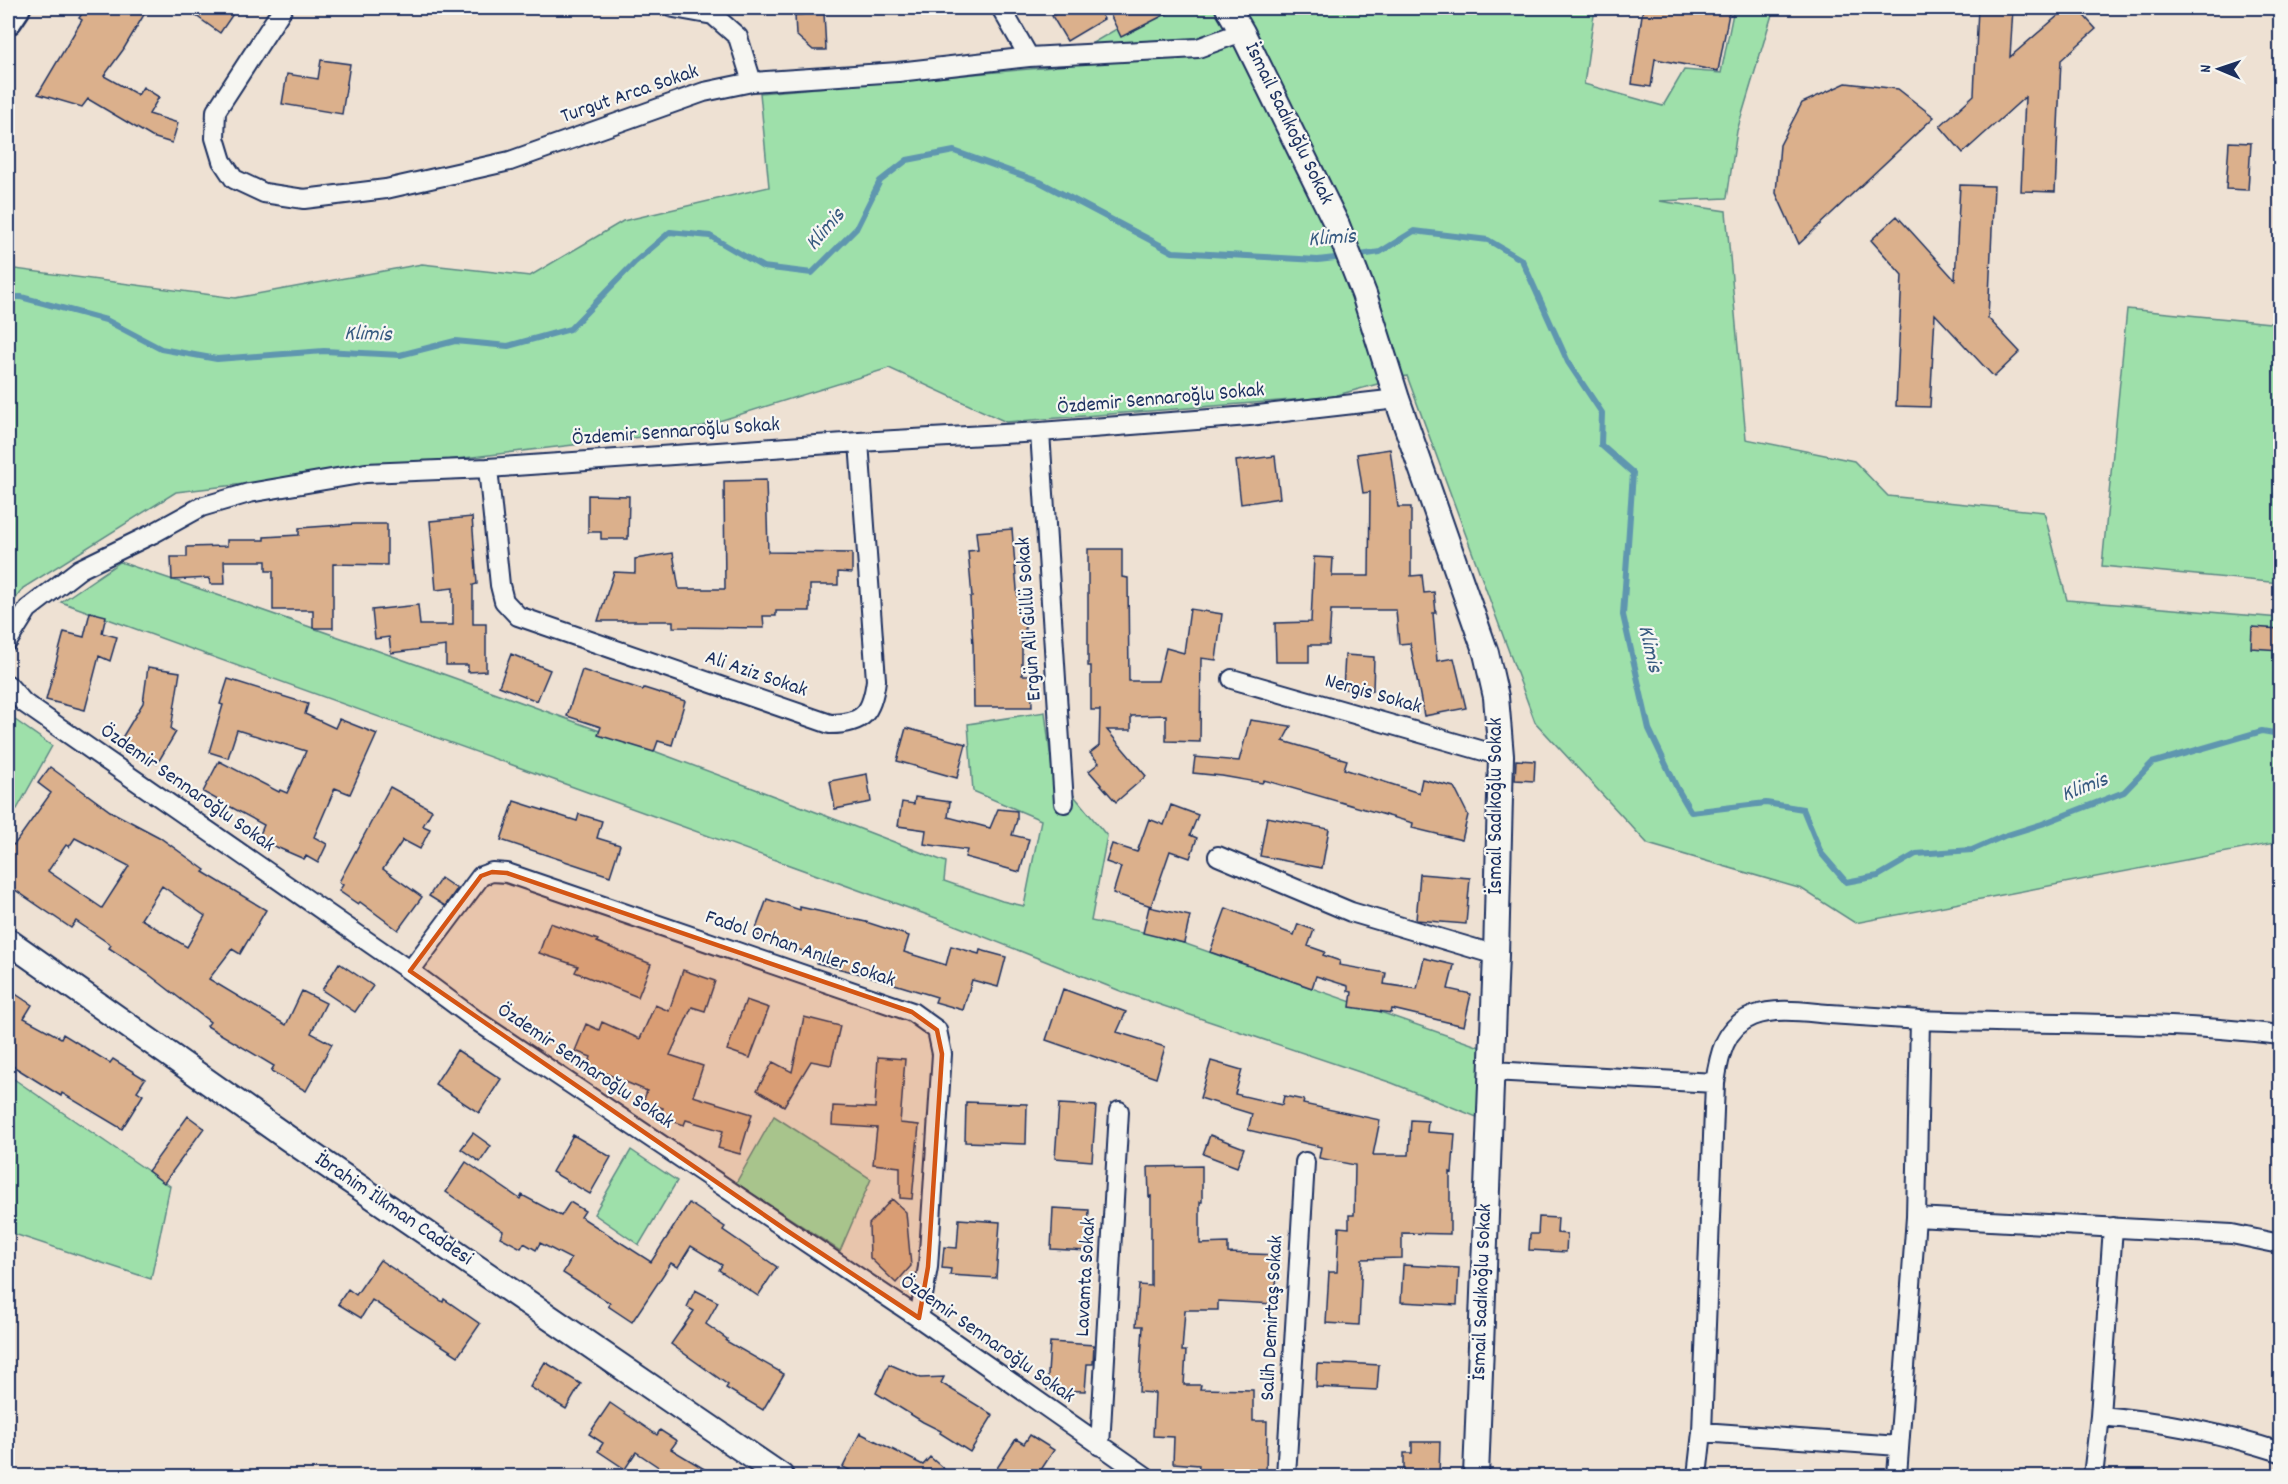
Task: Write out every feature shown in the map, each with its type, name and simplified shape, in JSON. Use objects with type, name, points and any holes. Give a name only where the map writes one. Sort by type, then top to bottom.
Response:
[{"type":"main road","points":[[8,20],[16,8]]},
{"type":"street","name":"Turgut Arca Sokak","points":[[283,8],[216,111],[215,138],[222,161],[234,179],[264,193],[304,199],[386,189],[510,161],[704,93],[752,82],[898,72],[1029,57],[1198,48],[1242,32]]},
{"type":"street","points":[[674,8],[713,15],[738,37],[752,82]]},
{"type":"street","points":[[1001,8],[1029,57]]},
{"type":"street","name":"İsmail Sadıkoğlu Sokak","points":[[1228,8],[1337,225],[1364,294],[1396,399],[1486,653],[1496,697],[1501,756],[1496,955],[1476,1476]]},
{"type":"street","name":"Özdemir Sennaroğlu Sokak","points":[[8,641],[28,609],[80,569],[201,507],[249,493],[366,473],[488,468],[859,442],[1041,432],[1249,416],[1396,399]]},
{"type":"street","name":"Ergün Ali Güllü Sokak","points":[[1041,432],[1064,803]]},
{"type":"street","name":"Ali Aziz Sokak","points":[[488,468],[500,585],[504,602],[518,616],[830,724],[848,724],[867,710],[873,698],[876,680],[859,442]]},
{"type":"street","name":"Nergis Sokak","points":[[1232,679],[1501,756]]},
{"type":"street","name":"Özdemir Sennaroğlu Sokak","points":[[8,685],[24,703],[410,971],[480,1023],[919,1318],[1145,1476]]},
{"type":"street","points":[[1218,856],[1352,912],[1496,955]]},
{"type":"street","name":"Fadol Orhan Anıler Sokak","points":[[410,971],[481,876],[492,872],[507,873],[912,1012],[937,1030],[942,1054],[928,1267],[919,1318]]},
{"type":"street","name":"İbrahim İlkman Caddesi","points":[[8,941],[289,1139],[781,1476]]},
{"type":"street","points":[[1697,1476],[1702,1432],[1715,1083],[1720,1053],[1726,1038],[1734,1028],[1751,1017],[1768,1012],[1794,1011],[1920,1020],[2133,1025],[2280,1035]]},
{"type":"street","points":[[1897,1476],[1916,1217],[1920,1020]]},
{"type":"street","points":[[1492,1071],[1715,1083]]},
{"type":"street","name":"Lavamta Sokak","points":[[1100,1446],[1119,1111]]},
{"type":"street","name":"Salih Demirtaş Sokak","points":[[1286,1476],[1305,1162]]},
{"type":"street","points":[[1916,1217],[2232,1234],[2280,1244]]},
{"type":"street","points":[[2093,1476],[2100,1416],[2113,1227]]},
{"type":"street","points":[[2100,1416],[2151,1420],[2246,1441],[2280,1452]]},
{"type":"street","points":[[1702,1432],[1899,1446]]},
{"type":"highlighted area","points":[[492,872],[507,873],[912,1012],[937,1030],[942,1054],[928,1267],[919,1318],[786,1230],[410,971],[481,876]]},
{"type":"green space","points":[[1152,8],[1595,8],[1584,84],[1663,106],[1684,70],[1721,73],[1734,8],[1774,8],[1737,131],[1727,198],[1659,201],[1726,211],[1746,439],[1854,461],[1888,496],[2044,512],[2067,600],[2280,618],[2280,842],[1855,923],[1802,889],[1648,844],[1535,722],[1407,376],[1330,397],[1006,422],[889,368],[684,432],[176,492],[23,588],[8,610],[8,268],[235,298],[422,264],[530,276],[623,221],[769,187],[760,93],[1052,67]]},
{"type":"green space","points":[[2127,309],[2280,324],[2280,583],[2102,566]]},
{"type":"green space","points":[[120,562],[432,670],[844,822],[946,862],[944,881],[1024,906],[1041,820],[973,791],[968,724],[1045,712],[1052,769],[1107,836],[1091,921],[1166,937],[1483,1048],[1479,1118],[1392,1083],[1128,994],[947,922],[61,602]]},
{"type":"green space","points":[[8,715],[52,746],[17,809],[8,803]]},
{"type":"green space","points":[[8,1075],[170,1186],[151,1279],[8,1232]]},
{"type":"green space","points":[[774,1116],[871,1179],[840,1251],[736,1183]]},
{"type":"green space","points":[[631,1150],[677,1181],[639,1245],[594,1214]]},
{"type":"building","points":[[86,8],[148,8],[123,50],[104,76],[138,95],[143,87],[159,97],[149,114],[178,123],[172,143],[152,137],[88,99],[82,107],[38,94],[82,20],[79,18]]},
{"type":"building","points":[[185,8],[237,8],[220,33]]},
{"type":"building","points":[[1066,8],[1097,8],[1104,19],[1067,41],[1052,16]]},
{"type":"building","points":[[1107,8],[1178,8],[1121,37]]},
{"type":"building","points":[[1643,8],[1730,8],[1718,71],[1655,59],[1651,87],[1632,84]]},
{"type":"building","points":[[1978,8],[2013,8],[2010,57],[2067,8],[2077,8],[2096,29],[2061,60],[2055,192],[2021,191],[2025,97],[1963,153],[1940,126],[1974,95]]},
{"type":"building","points":[[824,13],[826,50],[813,50],[796,35],[795,15]]},
{"type":"building","points":[[321,60],[350,64],[342,114],[282,104],[287,74],[318,79]]},
{"type":"building","points":[[1846,83],[1898,89],[1934,117],[1799,244],[1776,193],[1780,145],[1802,103]]},
{"type":"building","points":[[2229,142],[2251,143],[2248,190],[2226,189]]},
{"type":"building","points":[[1960,185],[1994,186],[1988,318],[2020,352],[1994,377],[1935,314],[1930,407],[1896,406],[1902,275],[1871,240],[1897,216],[1955,280]]},
{"type":"building","points":[[1390,449],[1398,507],[1411,507],[1411,576],[1422,575],[1424,593],[1434,592],[1436,613],[1433,613],[1437,661],[1454,658],[1466,708],[1424,716],[1410,643],[1399,644],[1396,610],[1331,610],[1329,645],[1309,645],[1309,662],[1276,662],[1275,623],[1311,622],[1314,557],[1333,558],[1332,576],[1369,576],[1370,492],[1363,493],[1357,454]]},
{"type":"building","points":[[1275,456],[1280,498],[1241,504],[1236,461]]},
{"type":"building","points":[[766,480],[768,552],[852,553],[852,573],[838,572],[838,585],[810,585],[810,611],[776,611],[776,616],[763,616],[764,628],[673,627],[673,621],[598,621],[614,572],[635,573],[635,559],[673,553],[679,589],[725,589],[724,481]]},
{"type":"building","points":[[588,495],[629,496],[628,539],[601,539],[601,532],[588,532]]},
{"type":"building","points":[[472,517],[477,584],[473,585],[473,624],[486,624],[486,671],[468,672],[468,665],[446,665],[446,646],[391,653],[389,637],[375,639],[372,610],[418,605],[420,625],[453,625],[453,588],[436,590],[430,521]]},
{"type":"building","points":[[387,524],[387,565],[333,564],[333,628],[313,628],[313,610],[273,610],[273,571],[266,571],[266,561],[224,561],[225,584],[210,584],[209,578],[172,580],[171,557],[187,557],[187,547],[227,546],[227,540],[264,540],[264,537],[299,535],[299,528]]},
{"type":"building","points":[[1012,529],[1018,601],[1023,601],[1026,642],[1022,642],[1022,675],[1031,675],[1032,707],[974,707],[970,597],[972,597],[968,551],[978,550],[976,532]]},
{"type":"building","points":[[1088,549],[1122,549],[1122,577],[1128,578],[1129,681],[1158,681],[1166,648],[1184,653],[1190,609],[1222,614],[1216,660],[1201,658],[1200,742],[1166,741],[1166,715],[1131,716],[1131,730],[1107,730],[1146,776],[1116,802],[1089,771],[1099,763],[1090,753],[1099,746],[1100,710],[1091,710],[1091,666],[1088,666]]},
{"type":"building","points":[[90,612],[106,616],[102,633],[117,637],[110,661],[99,656],[85,710],[46,700],[64,632],[84,637]]},
{"type":"building","points":[[2252,627],[2280,629],[2280,650],[2251,648]]},
{"type":"building","points":[[511,654],[550,670],[537,701],[499,686]]},
{"type":"building","points":[[1345,655],[1374,657],[1373,691],[1343,689]]},
{"type":"building","points":[[148,667],[180,672],[171,729],[176,732],[157,764],[120,741],[143,703]]},
{"type":"building","points":[[582,670],[685,701],[672,745],[658,741],[654,752],[598,735],[601,727],[567,716]]},
{"type":"building","points":[[228,679],[308,704],[305,714],[335,728],[339,719],[377,734],[350,794],[335,788],[314,837],[327,844],[318,863],[306,856],[304,859],[258,839],[264,825],[203,792],[219,761],[279,792],[280,790],[287,793],[306,751],[237,730],[228,758],[209,752]]},
{"type":"building","points":[[1250,720],[1291,726],[1283,741],[1347,760],[1344,769],[1419,793],[1422,779],[1454,787],[1468,815],[1462,840],[1412,828],[1413,823],[1264,780],[1262,783],[1193,773],[1195,757],[1239,761]]},
{"type":"building","points":[[906,728],[966,744],[957,778],[897,761]]},
{"type":"building","points":[[1516,760],[1535,761],[1534,781],[1515,780]]},
{"type":"building","points":[[50,767],[110,811],[159,837],[205,870],[203,872],[266,910],[240,954],[232,949],[209,979],[286,1025],[302,991],[326,1003],[311,1033],[332,1044],[306,1091],[271,1071],[274,1066],[207,1026],[210,1022],[147,973],[109,948],[111,945],[76,921],[71,928],[8,885],[8,841],[14,845],[51,793],[38,783]],"holes":[[[75,838],[129,866],[102,908],[48,871],[66,845],[69,847]],[[162,886],[205,916],[187,947],[141,919]]]},
{"type":"building","points":[[867,774],[871,802],[835,809],[830,781]]},
{"type":"building","points":[[390,787],[432,810],[423,826],[430,829],[420,849],[403,840],[383,869],[422,897],[398,930],[360,902],[358,904],[339,891],[343,885],[339,882]]},
{"type":"building","points":[[915,797],[950,802],[948,817],[990,828],[998,809],[1017,811],[1017,820],[1012,835],[1029,839],[1020,872],[965,857],[967,850],[924,844],[926,830],[898,826],[902,802],[914,804]]},
{"type":"building","points":[[514,801],[577,821],[579,814],[602,821],[597,838],[620,845],[610,876],[501,840]]},
{"type":"building","points":[[1171,805],[1198,815],[1190,835],[1197,838],[1190,858],[1170,851],[1151,906],[1113,893],[1121,867],[1106,862],[1112,844],[1137,852],[1149,819],[1164,825]]},
{"type":"building","points":[[1267,817],[1329,829],[1322,868],[1260,856]]},
{"type":"building","points":[[1420,874],[1470,878],[1466,924],[1416,920]]},
{"type":"building","points":[[441,878],[457,889],[445,906],[429,896]]},
{"type":"building","points":[[767,899],[800,910],[800,907],[866,922],[909,936],[904,952],[946,965],[951,946],[979,954],[980,950],[1006,957],[998,987],[972,980],[963,1010],[935,1002],[937,997],[816,963],[817,956],[754,934]]},
{"type":"building","points":[[1149,907],[1190,916],[1184,943],[1143,933]]},
{"type":"building","points":[[1226,908],[1294,935],[1298,924],[1314,930],[1308,946],[1340,961],[1339,965],[1386,973],[1384,984],[1417,989],[1424,958],[1454,965],[1448,989],[1471,994],[1464,1026],[1392,1009],[1391,1013],[1350,1007],[1352,992],[1348,991],[1348,986],[1316,976],[1312,988],[1210,952]]},
{"type":"building","points":[[550,923],[598,940],[597,942],[651,964],[638,997],[575,972],[578,966],[539,953]]},
{"type":"building","points":[[339,963],[373,986],[355,1012],[322,990]]},
{"type":"building","points":[[683,970],[715,981],[705,1011],[692,1007],[670,1055],[703,1066],[693,1096],[752,1114],[740,1154],[718,1148],[723,1131],[686,1120],[684,1125],[660,1117],[663,1108],[643,1102],[647,1091],[588,1066],[591,1057],[575,1051],[586,1024],[599,1030],[602,1022],[640,1039],[655,1005],[669,1011]]},
{"type":"building","points":[[8,989],[32,1005],[24,1018],[61,1038],[63,1034],[110,1063],[113,1059],[145,1079],[137,1091],[143,1095],[122,1129],[62,1093],[61,1096],[8,1063]]},
{"type":"building","points":[[1063,989],[1126,1012],[1117,1032],[1165,1047],[1156,1078],[1046,1040]]},
{"type":"building","points":[[746,1000],[769,1008],[750,1058],[727,1050]]},
{"type":"building","points":[[804,1017],[840,1026],[831,1065],[811,1061],[784,1106],[757,1090],[773,1062],[792,1072]]},
{"type":"building","points":[[457,1050],[501,1079],[479,1113],[435,1084]]},
{"type":"building","points":[[878,1057],[905,1059],[900,1123],[919,1125],[912,1199],[900,1198],[900,1167],[873,1164],[877,1128],[832,1125],[833,1106],[875,1108]]},
{"type":"building","points":[[1211,1061],[1242,1070],[1235,1094],[1282,1105],[1284,1096],[1304,1100],[1303,1104],[1380,1120],[1373,1155],[1409,1155],[1411,1120],[1428,1121],[1427,1132],[1455,1134],[1452,1173],[1450,1172],[1450,1234],[1402,1233],[1402,1258],[1362,1259],[1359,1325],[1326,1323],[1329,1272],[1337,1272],[1339,1227],[1349,1228],[1349,1215],[1354,1215],[1355,1165],[1319,1158],[1321,1147],[1248,1130],[1252,1114],[1200,1098]]},
{"type":"building","points":[[966,1102],[1027,1104],[1026,1144],[965,1142]]},
{"type":"building","points":[[1059,1104],[1096,1106],[1092,1161],[1055,1158]]},
{"type":"building","points":[[188,1116],[204,1128],[164,1183],[148,1171]]},
{"type":"building","points":[[473,1133],[491,1146],[480,1162],[461,1149]]},
{"type":"building","points":[[573,1135],[611,1157],[590,1194],[552,1172]]},
{"type":"building","points":[[1210,1135],[1244,1148],[1237,1167],[1203,1154]]},
{"type":"building","points":[[466,1162],[520,1199],[522,1195],[561,1216],[570,1202],[585,1211],[581,1217],[651,1262],[689,1203],[725,1227],[723,1230],[777,1267],[758,1296],[719,1270],[722,1265],[691,1246],[678,1267],[671,1263],[632,1322],[608,1306],[610,1303],[563,1273],[571,1259],[540,1243],[536,1250],[524,1243],[521,1248],[500,1237],[503,1231],[446,1192]]},
{"type":"building","points":[[1202,1166],[1200,1244],[1228,1243],[1228,1253],[1278,1255],[1275,1304],[1218,1301],[1218,1310],[1185,1310],[1182,1351],[1186,1351],[1184,1385],[1201,1385],[1200,1389],[1253,1390],[1253,1421],[1267,1421],[1266,1476],[1198,1476],[1199,1465],[1173,1463],[1174,1437],[1153,1436],[1155,1393],[1139,1392],[1143,1326],[1136,1326],[1139,1285],[1151,1286],[1151,1196],[1149,1197],[1148,1167]]},
{"type":"building","points":[[892,1199],[906,1212],[911,1266],[896,1283],[870,1258],[869,1224]]},
{"type":"building","points":[[1053,1208],[1089,1210],[1087,1251],[1051,1249]]},
{"type":"building","points":[[1539,1217],[1558,1218],[1557,1233],[1567,1234],[1566,1252],[1529,1250],[1530,1234],[1538,1234]]},
{"type":"building","points":[[959,1219],[1000,1222],[996,1278],[950,1275],[951,1269],[942,1268],[944,1247],[957,1248]]},
{"type":"building","points":[[380,1260],[480,1324],[458,1356],[372,1300],[361,1318],[338,1304],[348,1289],[356,1295]]},
{"type":"building","points":[[1403,1265],[1459,1268],[1457,1305],[1401,1302]]},
{"type":"building","points":[[695,1290],[718,1302],[706,1324],[727,1339],[726,1341],[784,1374],[763,1410],[726,1388],[728,1385],[671,1344],[694,1311],[687,1307]]},
{"type":"building","points":[[1050,1342],[1094,1345],[1093,1364],[1087,1364],[1085,1391],[1047,1390]]},
{"type":"building","points":[[545,1362],[581,1384],[566,1409],[530,1387]]},
{"type":"building","points":[[1345,1363],[1379,1365],[1377,1390],[1316,1387],[1317,1364],[1345,1365]]},
{"type":"building","points":[[889,1364],[921,1378],[944,1377],[941,1383],[993,1415],[970,1452],[940,1433],[941,1431],[876,1393]]},
{"type":"building","points":[[610,1403],[657,1435],[660,1430],[677,1441],[671,1449],[716,1476],[672,1476],[636,1452],[625,1469],[598,1451],[603,1443],[589,1434]]},
{"type":"building","points":[[860,1433],[923,1465],[930,1457],[952,1476],[861,1476],[843,1467]]},
{"type":"building","points":[[1030,1435],[1054,1450],[1037,1476],[1010,1476],[997,1468],[1016,1439],[1024,1444]]},
{"type":"building","points":[[1412,1442],[1440,1442],[1439,1476],[1404,1476],[1404,1453],[1412,1453]]},
{"type":"waterway","name":"Klimis","points":[[8,297],[21,297],[106,320],[161,349],[217,359],[324,351],[400,355],[455,341],[508,346],[570,329],[635,262],[670,232],[710,236],[763,267],[812,273],[856,229],[880,181],[907,160],[954,151],[1040,182],[1173,252],[1318,260],[1344,257]]},
{"type":"waterway","name":"Klimis","points":[[1354,256],[1380,252],[1414,231],[1488,240],[1522,260],[1568,362],[1602,413],[1601,445],[1633,473],[1623,615],[1649,729],[1691,812],[1766,803],[1803,809],[1821,853],[1846,882],[1878,876],[1916,854],[1972,850],[2004,836],[2042,824],[2124,792],[2152,763],[2262,731],[2280,734]]}]
